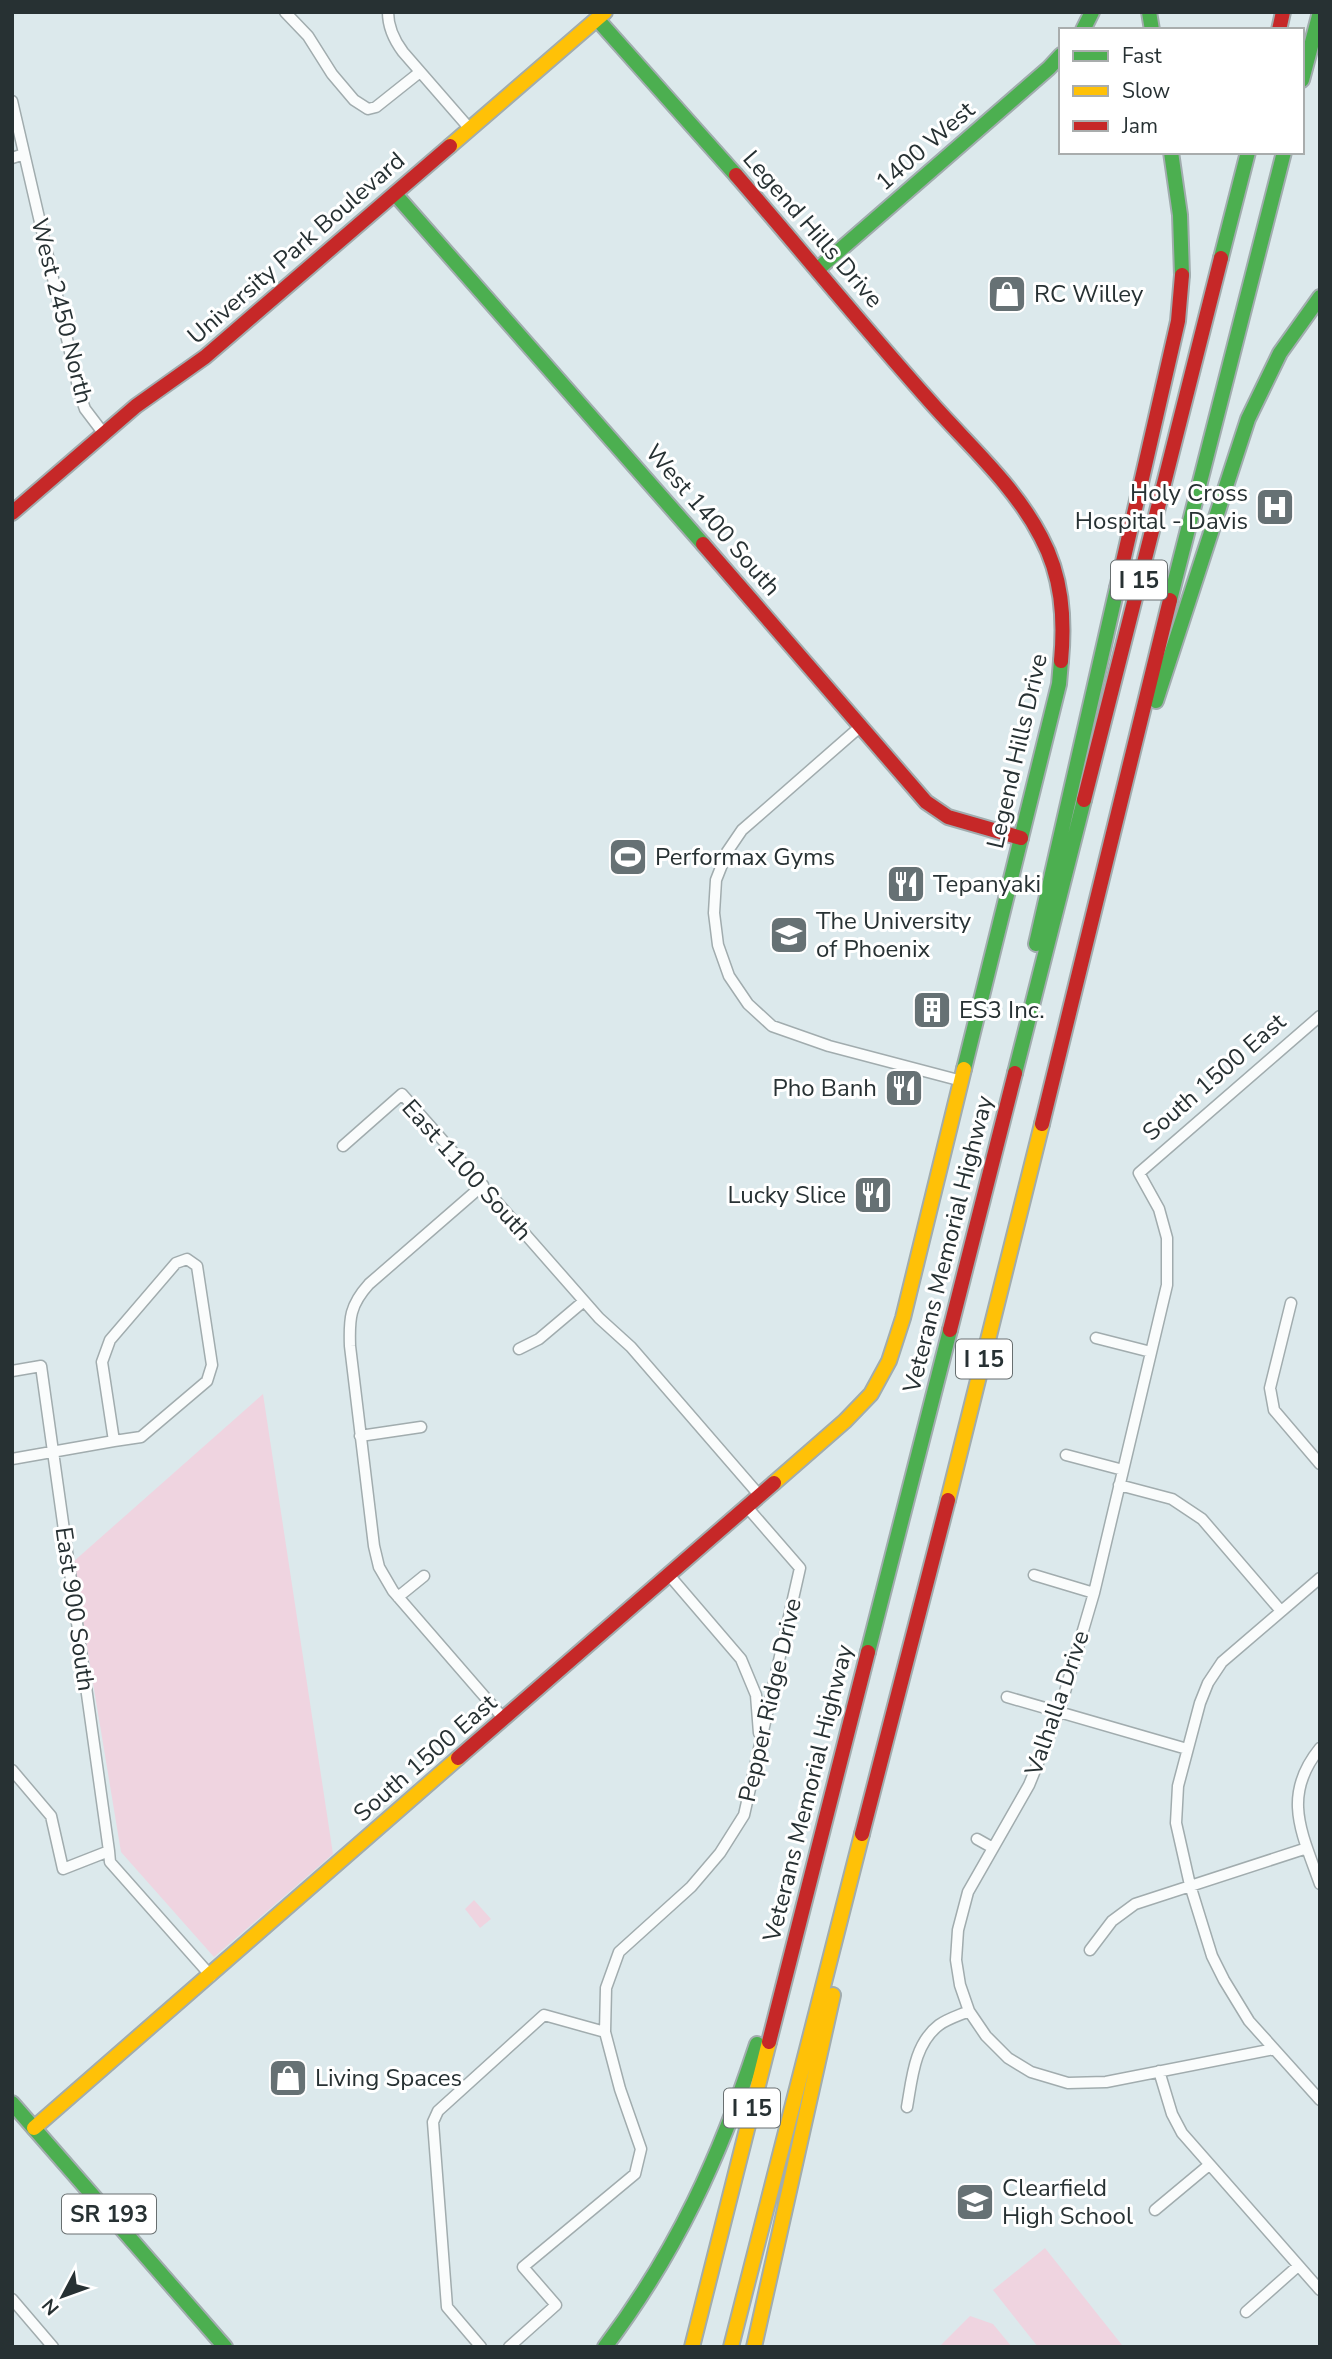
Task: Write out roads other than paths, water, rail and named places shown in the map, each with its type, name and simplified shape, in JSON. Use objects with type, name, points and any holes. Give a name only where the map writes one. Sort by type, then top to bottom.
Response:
[{"type":"main road","points":[[1084,28],[1092,12]]},
{"type":"main road","points":[[1304,72],[1320,12]]},
{"type":"main road","name":"University Park Boulevard","points":[[12,513],[136,406],[205,357],[601,16]]},
{"type":"main road","name":"Legend Hills Drive","points":[[601,16],[931,402],[1018,497],[1036,526],[1053,564],[1062,603],[1065,635],[1061,672],[903,1318],[889,1361],[871,1394],[845,1421]]},
{"type":"main road","name":"1400 West","points":[[818,269],[1059,57]]},
{"type":"main road","points":[[1032,1009],[1030,971],[1180,310],[1183,241],[1171,154]]},
{"type":"main road","name":"Veterans Memorial Highway","points":[[692,2347],[1247,154]]},
{"type":"main road","name":"I 15","points":[[731,2347],[1005,1278],[1126,780],[1283,154]]},
{"type":"main road","name":"West 1400 South","points":[[395,194],[926,802],[948,817],[1021,838]]},
{"type":"main road","points":[[1126,780],[1150,721],[1248,419],[1280,353],[1320,297]]},
{"type":"main road","name":"South 1500 East","points":[[34,2128],[845,1421]]},
{"type":"main road","points":[[605,2347],[670,2255],[707,2180],[744,2083],[811,1870]]},
{"type":"main road","points":[[754,2347],[833,1997],[836,1937]]},
{"type":"main road","name":"SR 193","points":[[12,2103],[225,2347]]},
{"type":"street","points":[[285,12],[308,36],[332,74],[354,100],[368,109],[382,103],[420,72]]},
{"type":"street","points":[[388,12],[395,40],[470,128]]},
{"type":"street","name":"West 2450 North","points":[[12,101],[80,395],[85,409],[104,433]]},
{"type":"street","points":[[12,158],[24,154]]},
{"type":"street","points":[[861,726],[742,830],[727,852],[716,880],[714,913],[718,945],[729,976],[748,1004],[772,1026],[829,1046],[962,1081]]},
{"type":"street","name":"South 1500 East","points":[[1139,1173],[1320,1016]]},
{"type":"street","name":"East 1100 South","points":[[343,1146],[402,1094],[584,1301],[631,1347],[760,1496]]},
{"type":"street","name":"Valhalla Drive","points":[[1139,1173],[1159,1209],[1167,1238],[1167,1285],[1094,1593],[1059,1712],[1029,1785],[968,1892],[958,1930],[956,1960],[960,1985],[969,2011],[986,2036],[1008,2058],[1031,2072],[1068,2083],[1106,2082],[1274,2049]]},
{"type":"street","points":[[483,1185],[369,1284],[356,1299],[349,1321],[349,1346],[379,1567],[398,1597],[504,1719]]},
{"type":"street","points":[[12,1459],[141,1437],[207,1381],[212,1365],[201,1290],[197,1266],[187,1259],[176,1263],[110,1340],[102,1362],[114,1441]]},
{"type":"street","points":[[519,1349],[539,1339],[584,1301]]},
{"type":"street","points":[[1291,1303],[1270,1388],[1274,1410],[1320,1464]]},
{"type":"street","points":[[1096,1338],[1151,1352]]},
{"type":"street","name":"East 900 South","points":[[12,1371],[41,1366],[109,1851]]},
{"type":"street","points":[[360,1436],[421,1427]]},
{"type":"street","points":[[1066,1455],[1123,1470]]},
{"type":"street","points":[[1119,1485],[1172,1499],[1202,1519],[1281,1611]]},
{"type":"street","name":"Pepper Ridge Drive","points":[[509,2347],[556,2305],[523,2267],[635,2174],[641,2149],[620,2089],[605,2032],[606,1988],[619,1952],[679,1900],[720,1853],[744,1815],[800,1568],[747,1507]]},
{"type":"street","points":[[669,1575],[741,1659],[757,1695],[760,1744]]},
{"type":"street","points":[[1034,1575],[1094,1593]]},
{"type":"street","points":[[398,1597],[424,1576]]},
{"type":"street","points":[[1320,1578],[1222,1662],[1208,1682],[1178,1786],[1176,1823],[1190,1885],[1212,1956],[1224,1980],[1249,2021],[1320,2100]]},
{"type":"street","points":[[1007,1697],[1187,1749]]},
{"type":"street","points":[[1320,1748],[1306,1768],[1296,1795],[1299,1823],[1320,1884]]},
{"type":"street","points":[[12,1770],[51,1816],[63,1868],[109,1851],[110,1862],[211,1976]]},
{"type":"street","points":[[976,1839],[993,1848]]},
{"type":"street","points":[[1090,1950],[1112,1921],[1135,1904],[1307,1848]]},
{"type":"street","points":[[907,2107],[915,2062],[923,2044],[939,2025],[969,2011]]},
{"type":"street","points":[[481,2347],[447,2307],[433,2122],[438,2111],[544,2015],[605,2032]]},
{"type":"street","points":[[1159,2071],[1172,2114],[1181,2133],[1320,2290]]},
{"type":"street","points":[[1155,2210],[1209,2165]]},
{"type":"street","points":[[1245,2312],[1298,2266]]},
{"type":"street","points":[[12,2299],[53,2347]]},
{"type":"place","name":"RC Willey","points":[[1007,294]]},
{"type":"place","name":"Holy Cross Hospital - Davis","points":[[1275,507]]},
{"type":"place","name":"Performax Gyms","points":[[628,857]]},
{"type":"place","name":"Tepanyaki","points":[[906,884]]},
{"type":"place","name":"The University of Phoenix","points":[[789,935]]},
{"type":"place","name":"ES3 Inc.","points":[[932,1010]]},
{"type":"place","name":"Pho Banh","points":[[904,1088]]},
{"type":"place","name":"Lucky Slice","points":[[873,1195]]},
{"type":"place","name":"Living Spaces","points":[[288,2078]]},
{"type":"place","name":"Clearfield High School","points":[[975,2202]]}]
